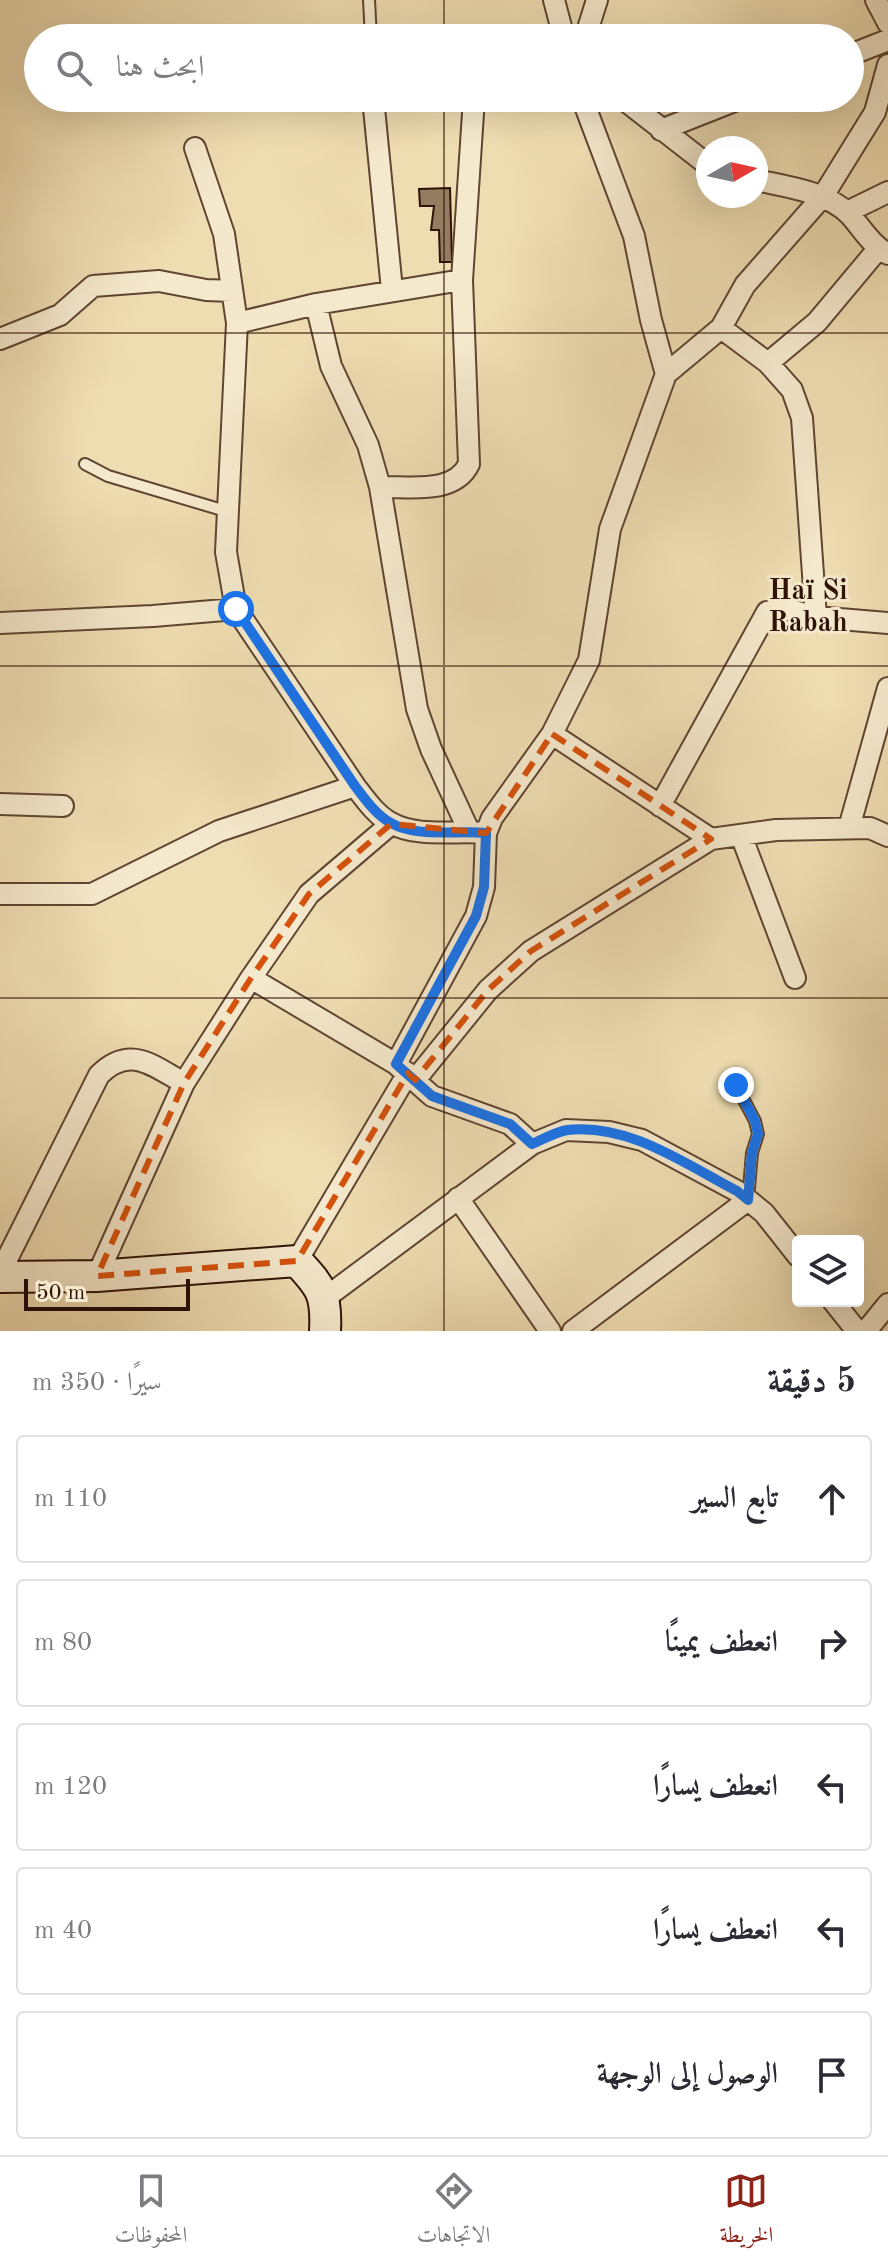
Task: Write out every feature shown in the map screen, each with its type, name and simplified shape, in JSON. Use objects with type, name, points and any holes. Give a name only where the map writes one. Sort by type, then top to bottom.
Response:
[{"type":"street","points":[[554,0],[560,24]]},
{"type":"street","points":[[589,24],[597,0]]},
{"type":"street","points":[[876,0],[888,23]]},
{"type":"street","points":[[864,49],[888,40]]},
{"type":"street","points":[[195,148],[224,234],[237,323],[226,552],[236,609],[355,786],[374,809],[391,824],[415,831],[478,832],[492,818],[552,734],[589,660],[610,529],[666,374],[721,328],[745,285],[823,196],[875,112],[888,65]]},
{"type":"street","points":[[374,112],[392,290]]},
{"type":"street","points":[[380,487],[444,485],[464,475],[469,464],[462,280],[473,112]]},
{"type":"street","points":[[587,112],[634,236],[651,320],[666,374]]},
{"type":"street","points":[[639,112],[696,156]]},
{"type":"street","points":[[661,130],[707,112]]},
{"type":"street","points":[[768,183],[823,196],[847,212],[883,252],[817,322],[768,363]]},
{"type":"street","points":[[847,212],[888,192]]},
{"type":"street","points":[[237,323],[316,304],[462,280]]},
{"type":"street","points":[[0,339],[60,315],[93,286],[159,281],[206,290],[232,291]]},
{"type":"street","points":[[297,1261],[406,1072],[476,916],[484,887],[478,832],[431,749],[417,709],[380,487],[368,445],[331,366],[316,304]]},
{"type":"street","points":[[721,328],[768,363],[792,390],[802,418],[816,617]]},
{"type":"street","points":[[0,623],[236,609]]},
{"type":"street","points":[[660,806],[767,612],[786,609],[816,617],[888,623]]},
{"type":"street","points":[[849,828],[887,696]]},
{"type":"street","points":[[552,734],[711,839]]},
{"type":"street","points":[[0,894],[92,894],[219,831],[355,786]]},
{"type":"street","points":[[0,804],[63,806]]},
{"type":"street","points":[[97,1276],[184,1083],[251,978],[309,894],[391,824]]},
{"type":"street","points":[[406,1072],[531,951],[711,839],[776,830],[849,828],[870,828],[888,836]]},
{"type":"street","points":[[741,835],[795,978]]},
{"type":"street","points":[[251,978],[406,1072],[432,1096],[510,1124],[532,1144]]},
{"type":"street","points":[[184,1083],[138,1059],[125,1058],[110,1064],[99,1075],[0,1275],[97,1276],[297,1261]]},
{"type":"street","points":[[297,1261],[321,1287],[330,1318],[458,1198],[532,1144],[566,1130],[609,1132],[642,1140],[737,1191],[764,1213],[792,1248]]},
{"type":"street","points":[[458,1198],[550,1331]]},
{"type":"street","points":[[573,1331],[748,1200]]},
{"type":"street","points":[[866,1331],[888,1304]]},
{"type":"street","points":[[838,1307],[857,1331]]},
{"type":"lane","points":[[369,0],[370,24]]},
{"type":"lane","points":[[85,464],[108,476],[229,512]]},
{"type":"lane","points":[[736,1085],[755,1121],[758,1134],[752,1153],[748,1200]]},
{"type":"highlighted area","points":[[552,734],[711,839],[531,951],[488,990],[415,1080],[408,1073],[297,1261],[97,1276],[184,1083],[251,978],[309,894],[391,824],[486,833]]},
{"type":"building","points":[[450,188],[452,262],[440,262],[439,230],[431,230],[434,206],[420,206],[419,189]]},
{"type":"district","name":"Haï Si Rabah","points":[[808,605]]},
{"type":"route","points":[[236,609],[355,786],[374,809],[391,824],[415,831],[486,833],[484,887],[476,916],[396,1064],[432,1096],[510,1124],[532,1144],[566,1130],[609,1132],[642,1140],[737,1191],[748,1200],[752,1153],[758,1134],[755,1121],[736,1085]]}]
